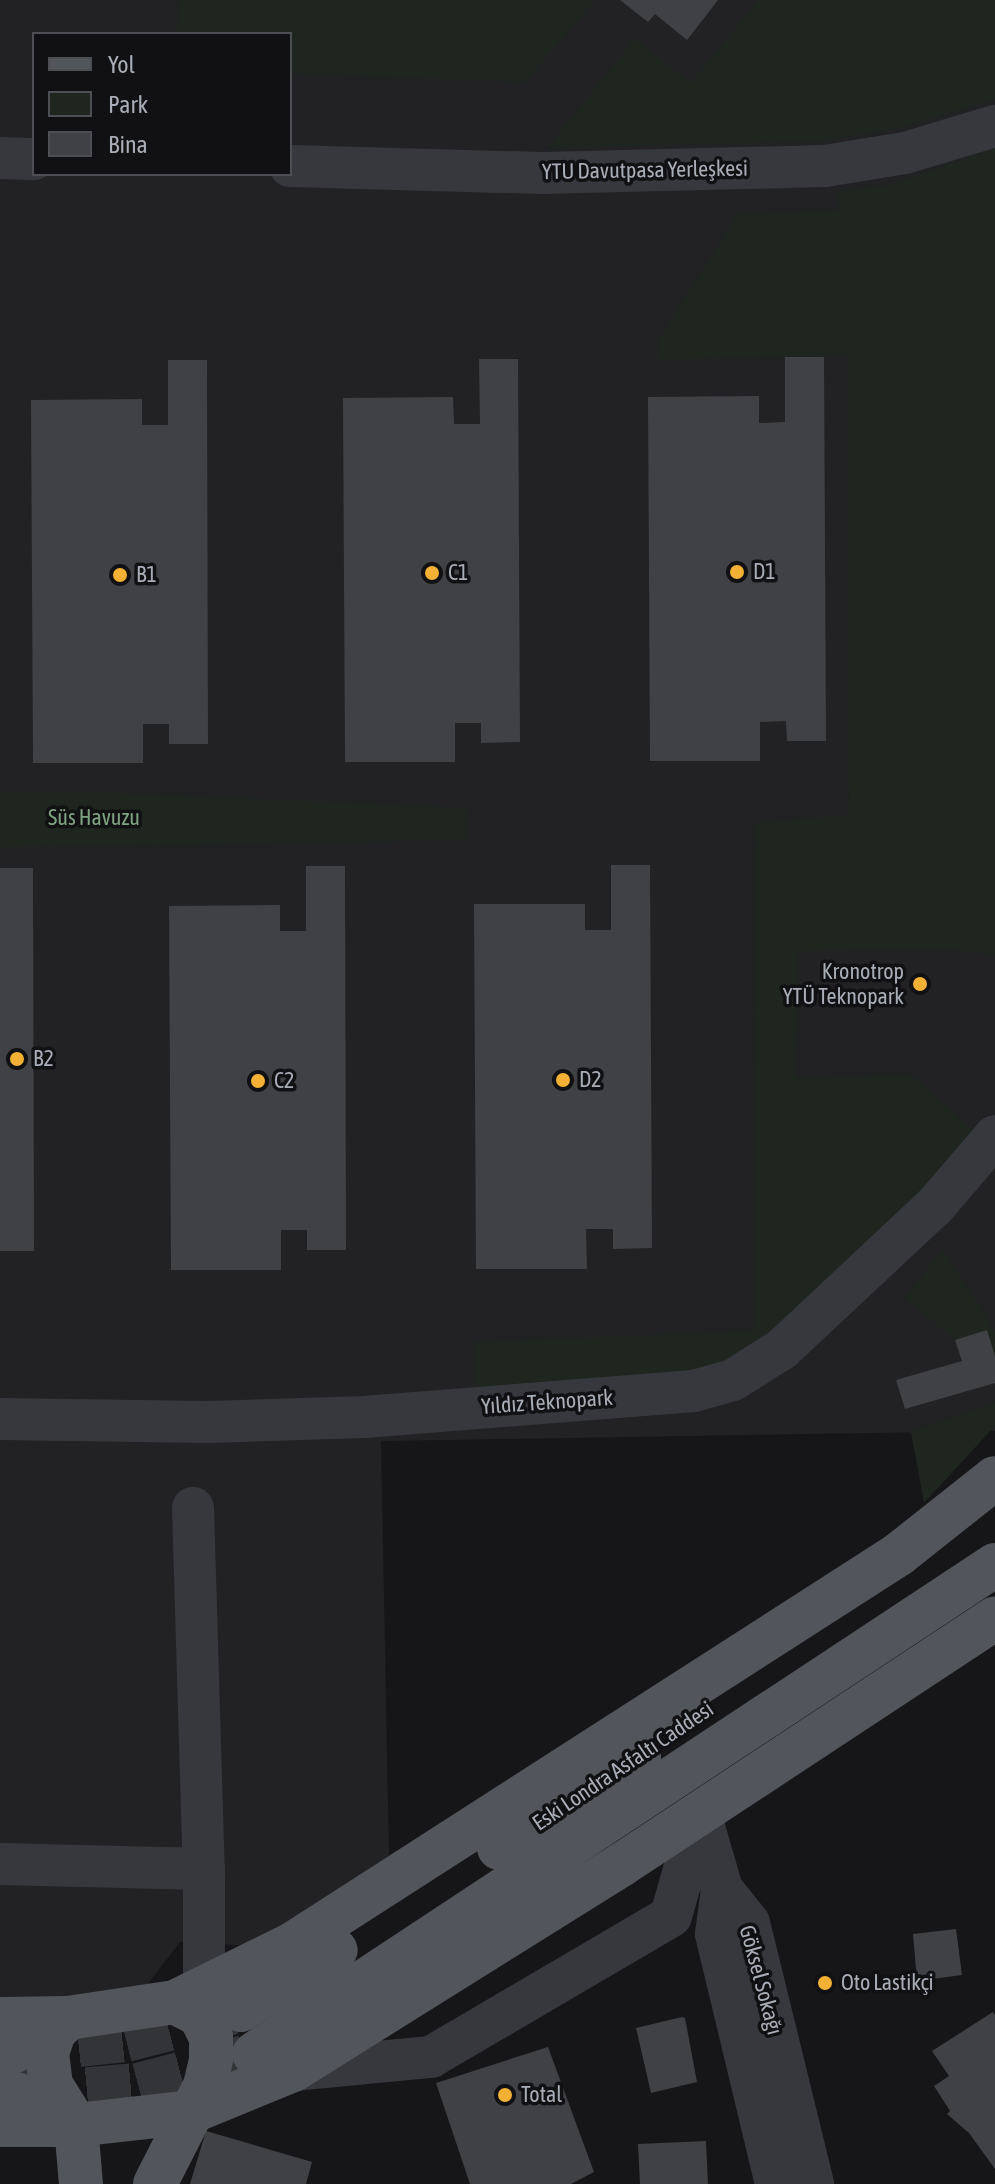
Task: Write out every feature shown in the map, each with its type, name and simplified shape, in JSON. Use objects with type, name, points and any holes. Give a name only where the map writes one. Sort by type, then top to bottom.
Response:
[{"type":"main road","points":[[995,1478],[899,1554],[291,1945],[189,1995],[68,2018],[5,2073],[76,2125],[191,2112],[700,1813],[995,1618]]},
{"type":"main road","name":"Eski Londra Asfaltı Caddesi","points":[[241,2010],[578,1798],[972,1532],[995,1509]]},
{"type":"main road","name":"Eski Londra Asfaltı Caddesi","points":[[273,2062],[995,1565]]},
{"type":"main road","points":[[155,2184],[205,2086],[211,2037],[189,1995]]},
{"type":"main road","points":[[68,2018],[54,2032],[47,2053],[51,2085],[76,2125],[81,2184]]},
{"type":"street","name":"YTU Davutpasa Yerleşkesi","points":[[292,166],[543,173],[825,166],[905,153],[995,126]]},
{"type":"street","points":[[0,158],[32,159]]},
{"type":"street","name":"Yıldız Teknopark","points":[[0,1419],[208,1422],[364,1417],[707,1388],[733,1380],[782,1349],[935,1206],[995,1136]]},
{"type":"street","points":[[189,1995],[204,1869],[193,1508]]},
{"type":"street","points":[[273,2062],[431,2057],[671,1916],[700,1813]]},
{"type":"street","points":[[700,1813],[722,1889]]},
{"type":"street","points":[[0,1864],[204,1869]]},
{"type":"street","name":"Göksel Sokağı","points":[[722,1889],[716,1934],[776,2184]]},
{"type":"street","name":"Göksel Sokağı","points":[[722,1889],[749,1923],[813,2184]]},
{"type":"shaded area","points":[[0,0],[995,0],[995,1431],[381,1441],[389,1856],[250,1946],[180,1942],[140,1994],[0,2000]]},
{"type":"green space","points":[[180,0],[595,0],[525,82],[292,73],[292,32],[176,32]]},
{"type":"green space","points":[[758,0],[995,0],[995,99],[900,128],[822,141],[547,148],[635,39],[691,83]]},
{"type":"green space","points":[[995,148],[995,955],[948,949],[798,951],[795,1078],[911,1075],[981,1137],[796,1322],[714,1371],[475,1398],[475,1342],[754,1331],[756,823],[849,815],[848,354],[658,360],[657,342],[738,214],[839,211],[838,191],[886,186]]},
{"type":"green space","name":"Süs Havuzu","points":[[95,792],[467,808],[466,840],[0,847],[0,793]]},
{"type":"green space","points":[[942,1249],[995,1331],[995,1356],[955,1340],[905,1298]]},
{"type":"green space","points":[[995,1403],[995,1426],[924,1503],[911,1432]]},
{"type":"building","points":[[620,0],[718,0],[687,40],[655,14],[648,22]]},
{"type":"building","name":"D1","points":[[785,357],[824,357],[826,741],[787,741],[786,721],[760,722],[760,761],[650,761],[648,397],[759,396],[759,423],[785,422]]},
{"type":"building","name":"C1","points":[[479,359],[518,359],[520,742],[481,743],[481,723],[455,723],[455,762],[345,762],[343,398],[453,397],[454,424],[480,424]]},
{"type":"building","name":"B1","points":[[168,360],[207,360],[208,744],[169,744],[169,724],[143,724],[143,763],[33,763],[31,400],[142,399],[142,425],[168,425]]},
{"type":"building","name":"D2","points":[[611,865],[650,865],[652,1248],[613,1249],[613,1229],[586,1229],[587,1269],[476,1269],[474,904],[585,904],[585,930],[611,930]]},
{"type":"building","name":"C2","points":[[306,866],[345,866],[346,1250],[307,1250],[307,1230],[281,1230],[281,1270],[171,1270],[169,906],[280,905],[280,931],[306,931]]},
{"type":"building","name":"B2","points":[[0,868],[33,868],[34,1251],[0,1251]]},
{"type":"building","points":[[987,1330],[995,1356],[995,1383],[905,1409],[896,1380],[962,1361],[955,1340]]},
{"type":"building","points":[[956,1929],[962,1975],[917,1981],[913,1934]]},
{"type":"building","points":[[993,2012],[995,2169],[969,2133],[947,2114],[950,2111],[934,2086],[949,2076],[932,2051]]},
{"type":"building","points":[[685,2018],[697,2082],[651,2093],[636,2028]]},
{"type":"building","points":[[548,2047],[594,2172],[571,2184],[470,2184],[436,2083]]},
{"type":"building","points":[[206,2131],[312,2162],[306,2184],[190,2184]]},
{"type":"building","points":[[706,2141],[708,2184],[640,2184],[638,2144]]},
{"type":"tunnel","points":[[13,2052],[126,2040],[235,2012]]},
{"type":"tunnel","points":[[21,2095],[138,2085],[244,2057]]},
{"type":"place","name":"D1","points":[[737,572]]},
{"type":"place","name":"C1","points":[[432,573]]},
{"type":"place","name":"B1","points":[[120,575]]},
{"type":"place","name":"Kronotrop YTÜ Teknopark","points":[[920,984]]},
{"type":"place","name":"B2","points":[[17,1059]]},
{"type":"place","name":"D2","points":[[563,1080]]},
{"type":"place","name":"C2","points":[[258,1081]]},
{"type":"place","name":"Oto Lastikçi","points":[[825,1983]]},
{"type":"place","name":"Total","points":[[505,2095]]}]
